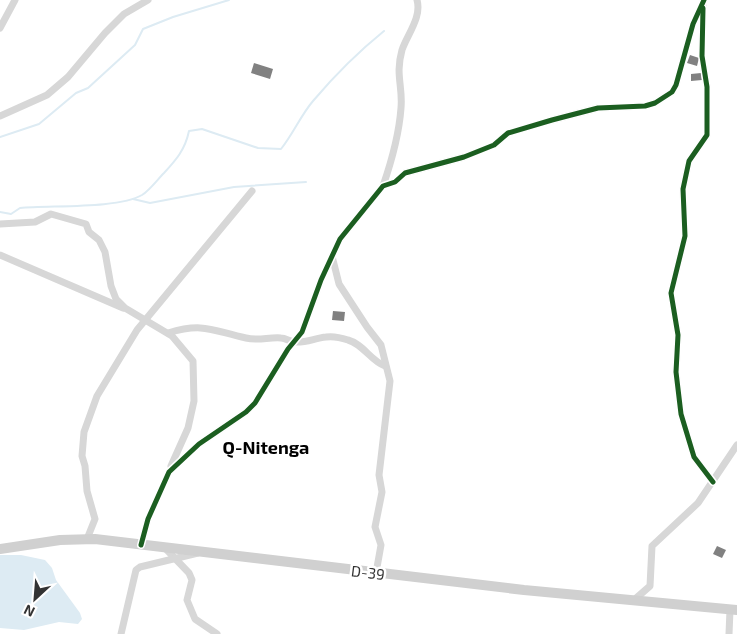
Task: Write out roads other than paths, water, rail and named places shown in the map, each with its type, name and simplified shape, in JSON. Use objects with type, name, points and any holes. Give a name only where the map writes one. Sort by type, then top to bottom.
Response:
[{"type":"main road","name":"D-39","points":[[0,549],[60,540],[87,539],[376,573],[734,610]]},
{"type":"street","points":[[0,28],[15,0]]},
{"type":"street","points":[[0,116],[47,95],[68,77],[105,33],[124,14],[148,0]]},
{"type":"street","points":[[169,472],[199,444],[256,403],[308,320],[321,280],[345,231],[383,186],[399,129],[402,105],[398,75],[407,36],[418,11],[417,0]]},
{"type":"street","points":[[383,186],[394,182],[405,173],[464,157],[494,145],[508,133],[598,108],[645,106],[655,103],[672,92],[676,85],[693,24],[704,2]]},
{"type":"street","points":[[704,2],[702,56],[707,87],[707,135],[689,161],[683,189],[685,236],[671,293],[678,334],[676,372],[681,414],[694,457],[713,482]]},
{"type":"street","points":[[87,539],[95,519],[87,491],[85,466],[82,456],[84,432],[97,396],[137,330],[252,192]]},
{"type":"street","points":[[0,224],[35,222],[51,214],[86,224],[105,252],[111,286],[116,299],[125,308]]},
{"type":"street","points":[[0,255],[125,308],[172,336],[193,360],[194,401],[188,428],[148,519],[141,545]]},
{"type":"street","points":[[332,256],[339,284],[366,327],[382,345],[385,366],[390,381],[379,475],[382,492],[375,527],[381,545],[376,573]]},
{"type":"street","points":[[168,333],[186,327],[211,328],[246,338],[265,340],[281,338],[294,342],[305,342],[327,336],[351,340],[377,363],[385,366]]},
{"type":"street","points":[[634,600],[650,586],[652,546],[698,503],[737,445]]},
{"type":"street","points":[[165,548],[189,573],[192,580],[187,600],[195,619],[217,634]]},
{"type":"street","points":[[121,634],[136,570],[140,567],[176,560],[201,552]]},
{"type":"street","points":[[729,634],[734,610]]},
{"type":"waterway","points":[[0,137],[39,124],[76,93],[88,88],[135,45],[143,29],[173,17],[229,0]]},
{"type":"waterway","points":[[0,212],[11,214],[20,208],[117,203],[142,195],[151,188],[176,159],[185,144],[189,131],[202,129],[258,148],[281,149],[321,91],[384,31]]},
{"type":"waterway","points":[[133,199],[150,203],[234,187],[306,182]]},
{"type":"district","name":"Q-Nitenga","points":[[266,447]]}]
